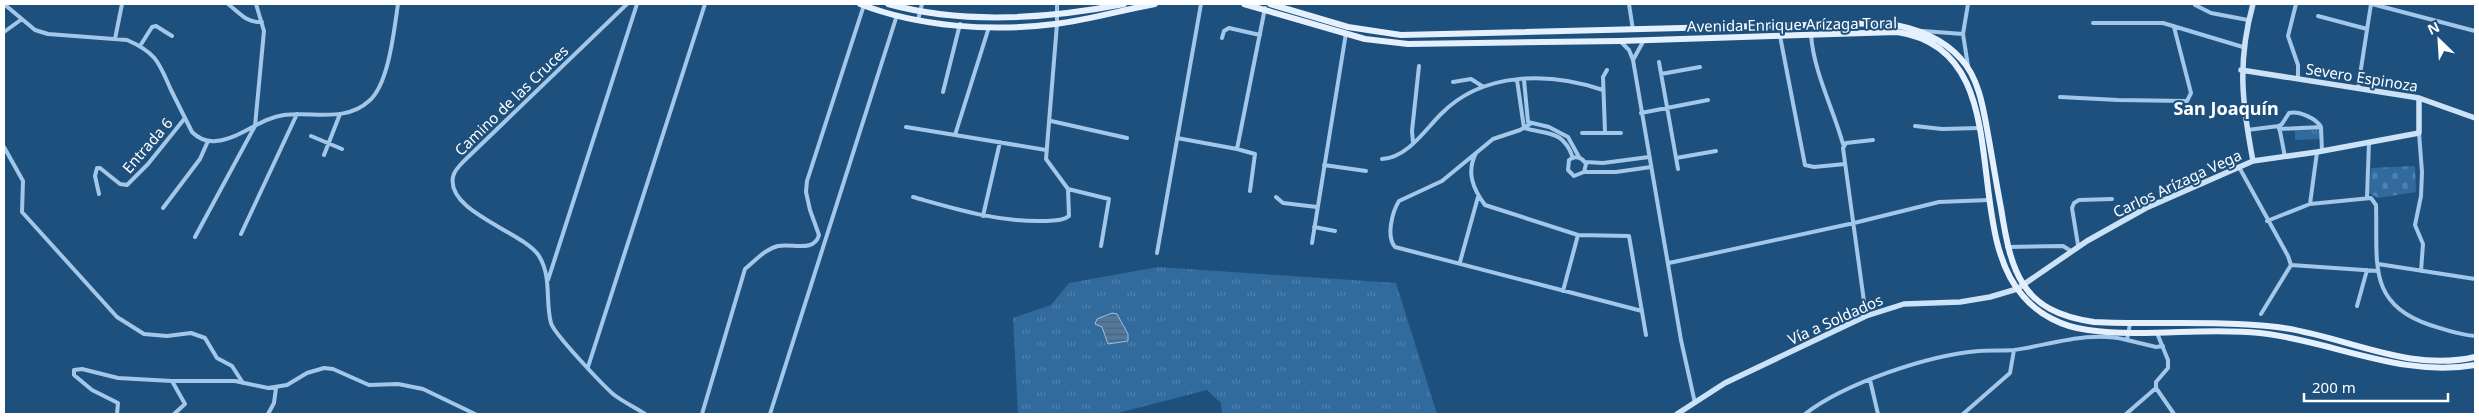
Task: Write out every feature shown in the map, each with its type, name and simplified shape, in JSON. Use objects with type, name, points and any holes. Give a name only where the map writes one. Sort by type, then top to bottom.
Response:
[{"type":"main road","points":[[888,4],[919,12],[1000,18],[1057,15],[1124,4]]},
{"type":"main road","points":[[862,5],[918,20],[989,27],[1058,24],[1155,4]]},
{"type":"main road","name":"Avenida Enrique Arízaga Toral","points":[[1244,4],[1268,6],[1380,42],[1408,44],[1620,41],[1897,32],[1924,39],[1936,45],[1949,56],[1968,83],[1979,128],[1999,244],[2006,268],[2017,289],[2033,306],[2056,321],[2087,330],[2157,333],[2257,332],[2302,340],[2411,367],[2452,368],[2475,365]]},
{"type":"main road","name":"Avenida Enrique Arízaga Toral","points":[[1347,30],[1401,35],[1884,23],[1920,31],[1944,44],[1961,58],[1969,69],[1985,117],[2007,247],[2016,271],[2024,285],[2043,305],[2063,316],[2094,322],[2271,326],[2414,360],[2455,360],[2475,357]]},
{"type":"main road","points":[[1820,34],[1821,25]]},
{"type":"street","points":[[4,4],[35,30],[48,34],[127,40],[140,46],[152,55],[162,67],[192,132],[208,142],[226,139],[282,115],[340,114],[359,108],[369,101],[380,88],[398,4]]},
{"type":"street","points":[[116,39],[122,4]]},
{"type":"street","points":[[228,4],[244,18],[254,23],[262,22]]},
{"type":"street","points":[[195,237],[255,126],[264,31],[256,4]]},
{"type":"street","name":"Camino de las Cruces","points":[[627,4],[466,159],[453,175],[454,188],[462,200],[490,223],[532,247],[540,257],[548,280],[549,314],[553,329],[615,395],[645,414]]},
{"type":"street","points":[[548,280],[637,4]]},
{"type":"street","points":[[588,367],[705,4]]},
{"type":"street","points":[[918,20],[922,4]]},
{"type":"street","points":[[913,197],[983,216],[1019,222],[1067,218],[1070,213],[1068,190],[1048,164],[1046,150],[1051,121],[1058,24],[1057,4]]},
{"type":"street","points":[[1157,253],[1201,4]]},
{"type":"street","points":[[1629,4],[1633,30]]},
{"type":"street","points":[[1968,4],[1963,34],[1969,69]]},
{"type":"street","points":[[2253,4],[2248,20],[2241,70],[2247,130],[2253,161]]},
{"type":"street","points":[[2296,4],[2288,36],[2298,65],[2298,79]]},
{"type":"street","points":[[2358,88],[2372,4],[2475,31]]},
{"type":"street","points":[[702,414],[745,269],[763,254],[777,246],[810,246],[818,240],[819,235],[806,192],[806,181],[862,5]]},
{"type":"street","points":[[2195,5],[2211,13],[2248,20]]},
{"type":"street","points":[[1237,150],[1260,35],[1268,6]]},
{"type":"street","points":[[770,414],[897,15]]},
{"type":"street","points":[[2318,16],[2367,29]]},
{"type":"street","points":[[4,32],[22,19]]},
{"type":"street","points":[[2093,23],[2163,23],[2243,48]]},
{"type":"street","points":[[943,92],[960,24]]},
{"type":"street","points":[[140,46],[152,27],[156,26],[172,36]]},
{"type":"street","points":[[955,135],[989,27]]},
{"type":"street","points":[[2060,97],[2187,101],[2191,93],[2174,27]]},
{"type":"street","points":[[1222,38],[1224,31],[1229,28],[1260,35]]},
{"type":"street","points":[[1312,243],[1347,30]]},
{"type":"street","points":[[1920,31],[1963,34]]},
{"type":"street","points":[[1812,35],[1812,51],[1843,144],[1866,316]]},
{"type":"street","points":[[1780,36],[1805,164],[1814,167],[1845,164]]},
{"type":"street","points":[[1633,60],[1644,40]]},
{"type":"street","points":[[1620,41],[1629,50],[1633,60],[1681,340],[1695,403]]},
{"type":"street","points":[[1659,62],[1678,169]]},
{"type":"street","points":[[1413,142],[1412,131],[1419,66]]},
{"type":"street","points":[[1661,74],[1700,67]]},
{"type":"street","points":[[1605,132],[1603,77],[1607,70]]},
{"type":"street","name":"Severo Espinoza","points":[[2241,70],[2419,98],[2475,118]]},
{"type":"street","points":[[1453,82],[1471,79],[1482,86]]},
{"type":"street","points":[[1382,159],[1395,156],[1413,142],[1456,101],[1482,86],[1517,80],[1561,79],[1603,90]]},
{"type":"street","points":[[1517,80],[1524,128]]},
{"type":"street","points":[[1524,80],[1527,114],[1530,124]]},
{"type":"street","points":[[2419,98],[2422,172],[2415,225],[2423,244],[2421,271]]},
{"type":"street","points":[[1641,113],[1708,100]]},
{"type":"street","points":[[2279,127],[2289,113],[2294,112],[2317,120],[2321,127],[2310,204]]},
{"type":"street","points":[[241,234],[297,114]]},
{"type":"street","points":[[324,155],[340,114]]},
{"type":"street","name":"Entrada 6","points":[[99,194],[95,176],[97,168],[100,168],[120,184],[127,185],[148,164],[185,118]]},
{"type":"street","points":[[1051,121],[1127,138]]},
{"type":"street","points":[[1576,158],[1574,144],[1568,136],[1549,127],[1530,124],[1493,139],[1442,181],[1399,202],[1395,207],[1390,240],[1395,247],[1460,262],[1642,311]]},
{"type":"street","points":[[1915,126],[1942,129],[1979,128]]},
{"type":"street","points":[[906,127],[1046,150]]},
{"type":"street","points":[[2247,130],[2279,127],[2321,127]]},
{"type":"street","points":[[2279,127],[2285,157]]},
{"type":"street","points":[[1524,128],[1559,137],[1566,142],[1576,158],[1585,162],[1603,163],[1649,157]]},
{"type":"street","points":[[1582,133],[1621,133]]},
{"type":"street","name":"Carlos Arízaga Vega","points":[[2017,289],[2078,245],[2146,208],[2253,161],[2419,133]]},
{"type":"street","points":[[311,136],[342,149]]},
{"type":"street","points":[[1177,138],[1255,154],[1250,191]]},
{"type":"street","points":[[1843,144],[1873,140]]},
{"type":"street","points":[[163,208],[200,159],[208,142]]},
{"type":"street","points":[[983,216],[1000,142]]},
{"type":"street","points":[[2367,197],[2369,142]]},
{"type":"street","points":[[4,147],[23,181],[22,212],[117,317],[144,334],[168,336],[191,333],[205,338],[217,358],[232,366],[243,383]]},
{"type":"street","points":[[1477,151],[1470,167],[1473,185],[1485,205],[1578,235],[1629,236],[1646,335]]},
{"type":"street","points":[[1676,158],[1716,151]]},
{"type":"street","points":[[1576,158],[1567,165],[1569,173],[1577,176],[1584,172],[1616,172],[1651,167]]},
{"type":"street","points":[[1584,172],[1585,162]]},
{"type":"street","points":[[1324,165],[1366,171]]},
{"type":"street","points":[[2239,167],[2288,256],[2291,265],[2262,314]]},
{"type":"street","points":[[1068,190],[1109,199],[1101,246]]},
{"type":"street","points":[[1460,262],[1478,196]]},
{"type":"street","points":[[1276,197],[1283,203],[1317,207]]},
{"type":"street","points":[[2267,220],[2310,204],[2372,198],[2376,204],[2378,271],[2382,288],[2388,298],[2402,314],[2466,336],[2475,336]]},
{"type":"street","points":[[2078,245],[2072,208],[2074,203],[2079,200],[2112,199]]},
{"type":"street","points":[[1668,263],[1854,223],[1939,202],[1990,200]]},
{"type":"street","points":[[1314,227],[1335,231]]},
{"type":"street","points":[[1563,291],[1578,235]]},
{"type":"street","points":[[2007,247],[2063,246],[2071,251]]},
{"type":"street","points":[[2378,264],[2475,279]]},
{"type":"street","points":[[2291,265],[2378,271]]},
{"type":"street","points":[[2356,306],[2366,270]]},
{"type":"street","name":"Vía a Soldados","points":[[1677,414],[1725,383],[1866,316],[1904,304],[1960,302],[1990,297],[2017,289]]},
{"type":"street","points":[[2127,340],[2130,324]]},
{"type":"street","points":[[2157,333],[2168,360],[2168,368],[2156,382],[2156,388],[2174,414]]},
{"type":"street","points":[[1805,414],[1815,407],[1870,380],[1934,359],[1980,350],[2014,350],[2085,338],[2107,337],[2163,346]]},
{"type":"street","points":[[1964,414],[2010,373],[2014,350]]},
{"type":"street","points":[[117,414],[118,403],[81,381],[74,375],[74,370],[82,369],[118,378],[243,383],[276,388],[287,385],[307,373],[324,368],[334,369],[368,385],[398,384],[423,389],[475,414]]},
{"type":"street","points":[[1870,380],[1878,414]]},
{"type":"street","points":[[172,381],[184,404],[174,414]]},
{"type":"street","points":[[268,414],[274,403],[276,388]]},
{"type":"street","points":[[2126,414],[2156,388]]},
{"type":"green space","points":[[2320,127],[2321,139],[2295,140],[2295,129]]},
{"type":"green space","points":[[2415,166],[2416,192],[2378,198],[2369,193],[2371,168]]},
{"type":"green space","points":[[1158,267],[1396,283],[1437,414],[1222,414],[1221,403],[1207,390],[1114,414],[1018,414],[1013,318],[1051,305],[1069,283]]},
{"type":"shaded area","points":[[1112,313],[1117,314],[1128,334],[1128,341],[1108,344],[1102,327],[1095,324],[1097,319]]},
{"type":"district","name":"San Joaquín","points":[[2226,108]]}]
